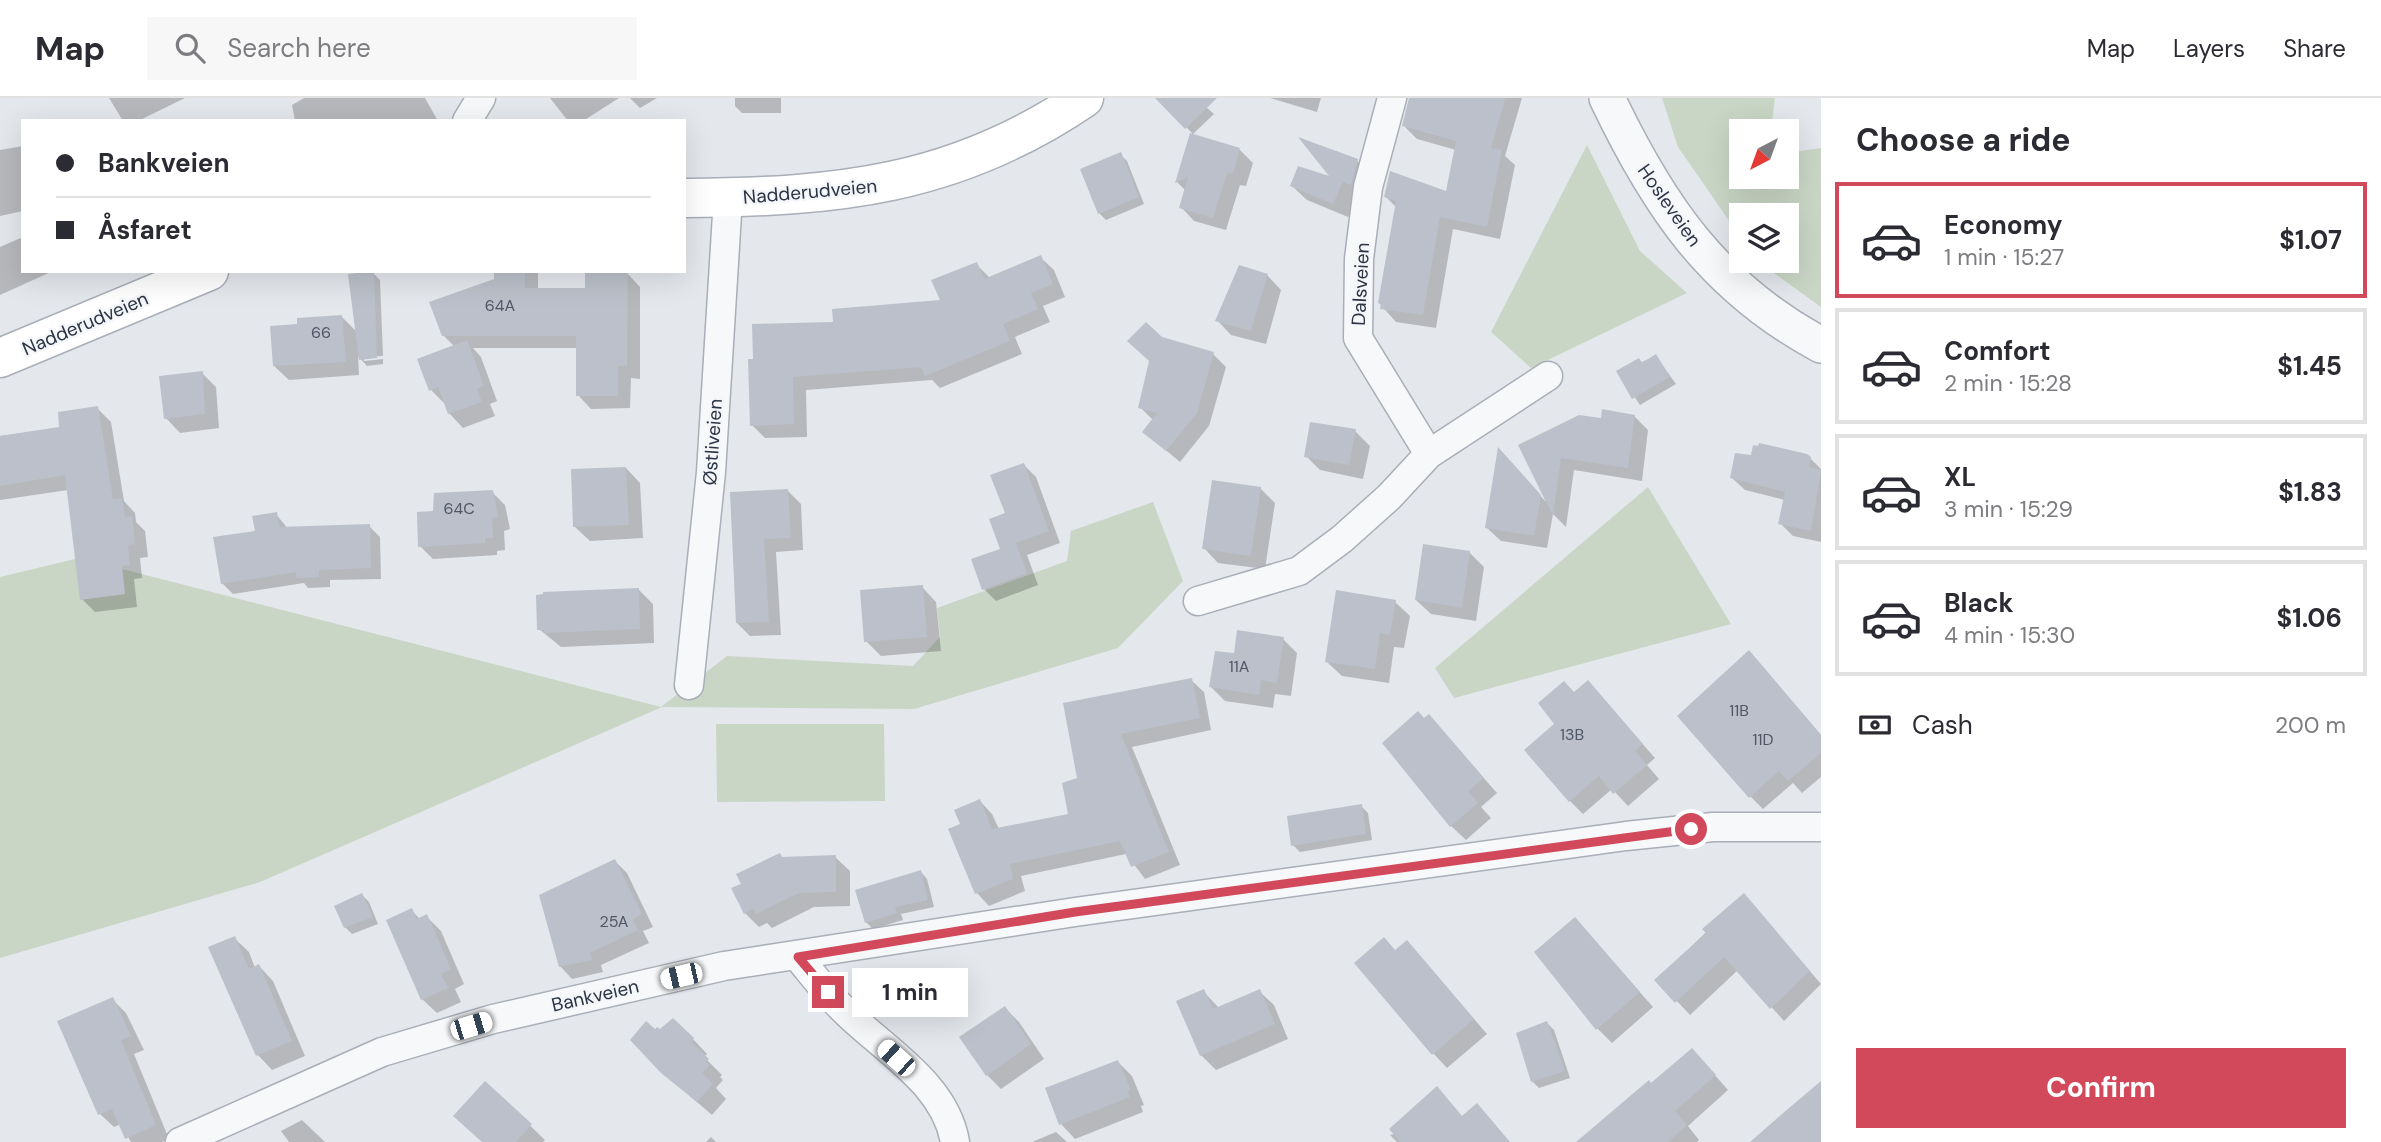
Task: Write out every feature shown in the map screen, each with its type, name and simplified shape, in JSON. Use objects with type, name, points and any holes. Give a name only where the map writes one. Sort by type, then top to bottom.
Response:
[{"type":"main road","name":"Nadderudveien","points":[[686,198],[728,198],[865,189],[927,174],[994,149],[1049,122],[1084,98]]},
{"type":"main road","name":"Nadderudveien","points":[[0,358],[204,273]]},
{"type":"street","points":[[468,119],[481,98]]},
{"type":"street","name":"Dalsveien","points":[[1392,98],[1368,187],[1359,259],[1358,338],[1429,454]]},
{"type":"street","name":"Hosleveien","points":[[1607,98],[1649,181],[1698,248],[1749,297],[1821,345]]},
{"type":"street","name":"Østliveien","points":[[689,685],[711,472],[728,198]]},
{"type":"street","points":[[1198,601],[1260,585],[1299,571],[1342,539],[1389,497],[1429,454],[1548,376]]},
{"type":"street","name":"Bankveien","points":[[180,1142],[382,1052],[493,1019],[724,966],[798,957],[1061,914],[1626,836],[1713,827],[1821,827]]},
{"type":"street","points":[[798,957],[842,1009],[932,1090],[948,1116],[955,1142]]},
{"type":"green space","points":[[1662,98],[1775,98],[1772,119],[1729,119],[1729,189],[1799,189],[1799,151],[1821,148],[1821,307],[1774,273],[1799,273],[1799,203],[1729,203],[1729,221],[1678,147]]},
{"type":"green space","points":[[1587,145],[1640,251],[1687,293],[1531,368],[1491,332]]},
{"type":"green space","points":[[1648,487],[1731,624],[1454,698],[1435,668]]},
{"type":"green space","points":[[1153,502],[1183,581],[1118,648],[914,709],[662,707],[260,882],[0,958],[0,577],[79,558],[661,707],[727,656],[913,666],[940,637],[937,608],[1067,561],[1071,531]]},
{"type":"green space","points":[[716,724],[884,724],[885,801],[717,802]]},
{"type":"building","points":[[1155,98],[1217,98],[1185,129]]},
{"type":"building","points":[[1409,98],[1505,100],[1491,148],[1502,150],[1487,227],[1440,217],[1423,315],[1380,309],[1381,304],[1378,303],[1396,201],[1384,197],[1390,171],[1446,191],[1456,141],[1402,126]]},
{"type":"building","points":[[1190,133],[1240,148],[1233,174],[1227,173],[1213,218],[1179,208],[1188,177],[1175,183]]},
{"type":"building","points":[[1298,137],[1358,159],[1351,185],[1343,182],[1333,204],[1290,186],[1298,166],[1329,176]]},
{"type":"building","points":[[1121,152],[1139,197],[1098,214],[1080,169]]},
{"type":"building","points":[[1041,255],[1053,284],[1031,293],[1038,309],[1003,324],[1010,341],[925,376],[921,367],[793,377],[794,424],[750,426],[748,359],[753,359],[752,324],[833,322],[832,309],[940,300],[931,280],[977,262],[984,279]]},
{"type":"building","points":[[1239,265],[1268,274],[1251,331],[1215,321]]},
{"type":"building","points":[[374,273],[377,358],[359,360],[348,274]]},
{"type":"building","points":[[494,273],[525,273],[525,288],[585,288],[585,273],[628,273],[627,366],[618,366],[618,396],[576,396],[576,336],[442,336],[429,302],[494,279]]},
{"type":"building","points":[[342,315],[346,362],[273,366],[270,326],[297,324],[297,318]]},
{"type":"building","points":[[1146,322],[1162,337],[1214,352],[1197,413],[1166,451],[1142,432],[1157,413],[1138,408],[1149,361],[1127,341]]},
{"type":"building","points":[[467,340],[484,386],[477,389],[482,402],[448,414],[438,387],[429,391],[417,359]]},
{"type":"building","points":[[1656,354],[1670,377],[1632,399],[1616,371],[1639,358],[1642,363]]},
{"type":"building","points":[[203,371],[205,414],[164,419],[159,376]]},
{"type":"building","points":[[98,406],[113,499],[122,498],[125,517],[132,516],[135,544],[128,545],[130,565],[122,566],[125,594],[80,600],[65,475],[0,486],[0,436],[59,427],[58,412]]},
{"type":"building","points":[[1602,409],[1635,415],[1628,468],[1561,458],[1553,516],[1518,445],[1579,415],[1601,418]]},
{"type":"building","points":[[1310,422],[1356,429],[1349,465],[1304,457]]},
{"type":"building","points":[[1759,443],[1807,454],[1811,457],[1809,467],[1821,470],[1811,531],[1778,524],[1785,492],[1730,478],[1735,453],[1751,455],[1753,445],[1758,446]]},
{"type":"building","points":[[1498,447],[1541,495],[1534,536],[1485,528]]},
{"type":"building","points":[[1024,463],[1049,531],[1016,543],[1027,573],[982,590],[971,559],[1000,549],[989,519],[1005,513],[990,475]]},
{"type":"building","points":[[626,467],[629,525],[573,527],[571,469]]},
{"type":"building","points":[[1212,480],[1261,487],[1251,556],[1202,549]]},
{"type":"building","points":[[788,489],[791,538],[764,539],[769,622],[736,623],[730,492]]},
{"type":"building","points":[[493,490],[498,517],[492,518],[493,538],[485,538],[485,543],[418,547],[417,512],[433,511],[434,493]]},
{"type":"building","points":[[277,512],[279,527],[370,524],[371,568],[319,570],[319,577],[296,578],[296,572],[221,584],[213,537],[255,531],[252,516]]},
{"type":"building","points":[[1423,544],[1470,551],[1462,608],[1415,600]]},
{"type":"building","points":[[923,585],[927,637],[864,642],[860,590]]},
{"type":"building","points":[[639,588],[640,629],[545,633],[544,630],[537,630],[536,595],[543,592]]},
{"type":"building","points":[[1336,590],[1396,600],[1390,635],[1380,633],[1375,669],[1325,662]]},
{"type":"building","points":[[1237,630],[1284,637],[1277,683],[1261,680],[1259,695],[1209,687],[1215,651],[1234,653]]},
{"type":"building","points":[[1749,650],[1821,735],[1821,753],[1788,781],[1779,771],[1749,798],[1677,716]]},
{"type":"building","points":[[1192,678],[1200,718],[1121,734],[1169,852],[1131,867],[1120,841],[1010,864],[1013,879],[975,894],[948,829],[960,824],[954,810],[980,799],[992,829],[1068,814],[1062,783],[1077,778],[1063,703]]},
{"type":"building","points":[[1588,680],[1643,744],[1635,751],[1647,765],[1613,794],[1599,776],[1569,802],[1524,750],[1554,724],[1538,703],[1564,681],[1574,692]]},
{"type":"building","points":[[1418,711],[1424,718],[1429,714],[1484,778],[1468,791],[1478,803],[1450,827],[1382,743]]},
{"type":"building","points":[[1362,804],[1366,834],[1291,846],[1287,816]]},
{"type":"building","points":[[780,853],[782,857],[836,855],[836,892],[799,893],[756,914],[753,909],[744,914],[731,888],[741,884],[736,874]]},
{"type":"building","points":[[615,859],[642,914],[633,919],[638,930],[590,953],[592,960],[559,967],[539,895]]},
{"type":"building","points":[[921,870],[928,900],[895,907],[897,913],[865,923],[855,890]]},
{"type":"building","points":[[362,893],[373,917],[344,928],[334,906]]},
{"type":"building","points":[[1744,893],[1810,971],[1770,1009],[1724,957],[1675,1003],[1654,980],[1706,933],[1702,929]]},
{"type":"building","points":[[412,908],[417,919],[427,914],[451,969],[441,974],[448,988],[421,1000],[386,920]]},
{"type":"building","points":[[1575,917],[1640,992],[1596,1030],[1534,952]]},
{"type":"building","points":[[235,936],[249,969],[259,964],[292,1041],[256,1056],[208,947]]},
{"type":"building","points":[[1384,937],[1395,950],[1407,940],[1474,1019],[1432,1055],[1354,963]]},
{"type":"building","points":[[1204,989],[1213,1009],[1260,989],[1275,1024],[1200,1056],[1176,1001]]},
{"type":"building","points":[[113,997],[131,1036],[121,1040],[156,1125],[125,1139],[112,1109],[98,1115],[57,1021]]},
{"type":"building","points":[[1005,1006],[1031,1044],[986,1076],[959,1037]]},
{"type":"building","points":[[673,1018],[694,1038],[691,1042],[709,1059],[706,1062],[710,1065],[702,1073],[713,1084],[697,1102],[661,1073],[630,1040],[646,1021],[655,1029],[660,1029]]},
{"type":"building","points":[[1547,1021],[1565,1071],[1531,1082],[1516,1033]]},
{"type":"building","points":[[1692,1048],[1716,1075],[1675,1111],[1687,1125],[1668,1142],[1576,1142],[1649,1080],[1651,1083]]},
{"type":"building","points":[[1118,1060],[1131,1090],[1127,1091],[1130,1097],[1059,1125],[1045,1088]]},
{"type":"building","points":[[485,1081],[532,1124],[516,1142],[482,1142],[453,1116]]},
{"type":"building","points":[[1821,1081],[1821,1142],[1750,1142],[1789,1108]]},
{"type":"building","points":[[1437,1086],[1462,1116],[1477,1103],[1510,1142],[1400,1142],[1389,1129]]},
{"type":"route","points":[[828,992],[798,957],[1075,912],[1691,829]]}]
